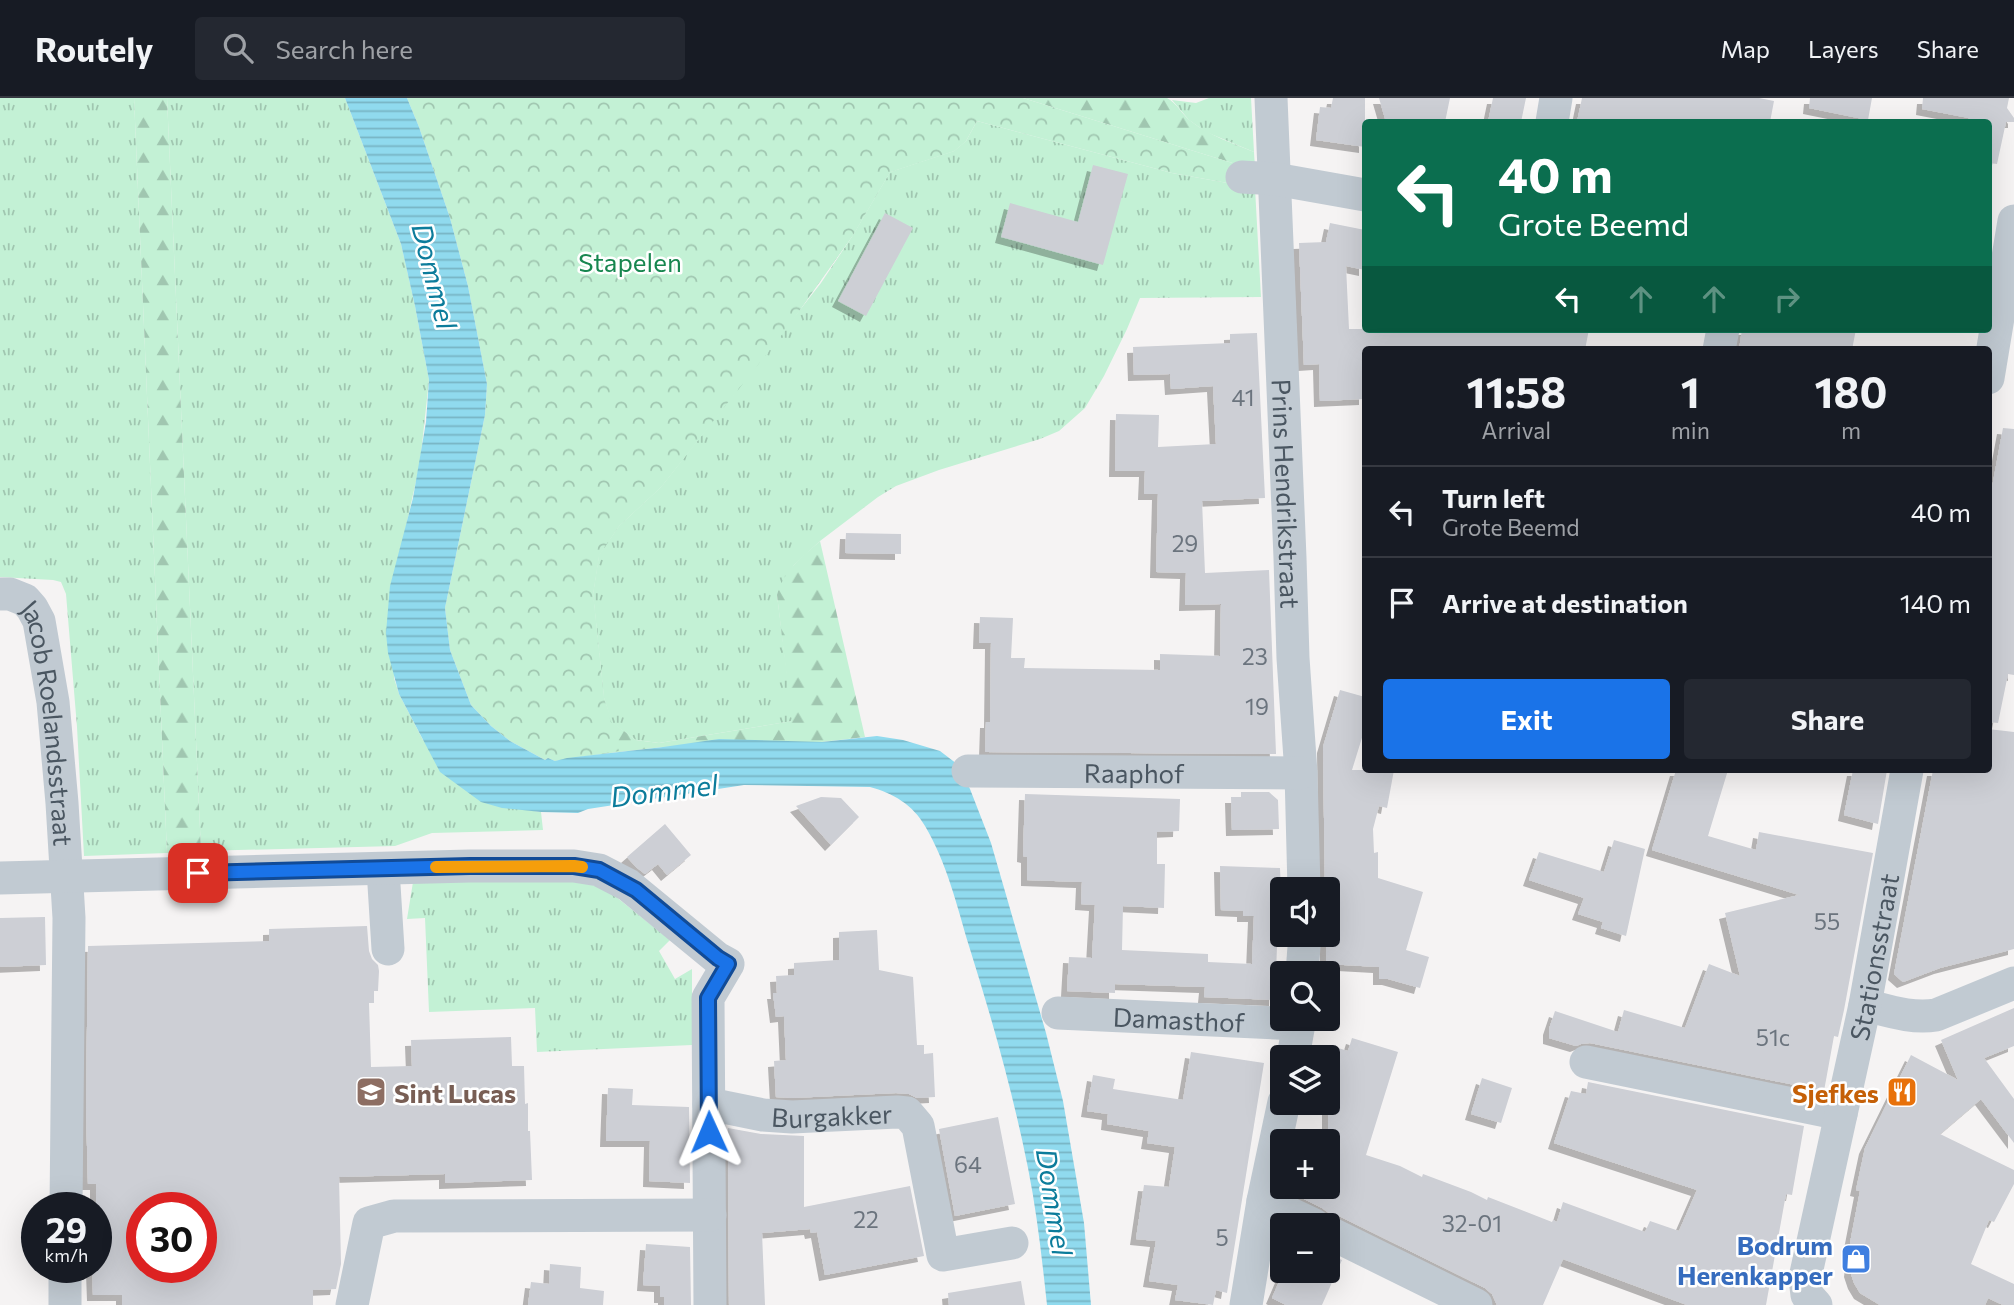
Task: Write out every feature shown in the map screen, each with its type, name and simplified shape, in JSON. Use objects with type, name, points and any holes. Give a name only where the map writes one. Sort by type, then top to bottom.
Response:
[{"type":"street","name":"Prins Hendrikstraat","points":[[1271,98],[1304,877]]},
{"type":"street","points":[[1552,119],[1556,98]]},
{"type":"street","points":[[1242,177],[1275,179],[1362,194]]},
{"type":"street","points":[[1993,313],[2013,234]]},
{"type":"street","name":"Jacob Roelandsstraat","points":[[0,594],[10,594],[24,600],[32,608],[38,621],[53,702],[69,918],[66,1192]]},
{"type":"street","name":"Raaphof","points":[[968,771],[1301,773]]},
{"type":"street","name":"Stationsstraat","points":[[1816,1305],[1807,1295],[1805,1278],[1865,1005],[1906,773]]},
{"type":"street","points":[[0,877],[574,866],[599,870],[636,890],[728,964],[708,998],[710,1305]]},
{"type":"street","points":[[383,869],[388,949]]},
{"type":"street","points":[[1865,1005],[1923,1017],[1936,1015],[2014,983]]},
{"type":"street","name":"Damasthof","points":[[1058,1013],[1270,1020]]},
{"type":"street","points":[[1586,1062],[1842,1114]]},
{"type":"street","name":"Burgakker","points":[[709,1104],[763,1115],[792,1117],[907,1113],[918,1126],[943,1255],[1013,1243]]},
{"type":"street","points":[[1246,1305],[1281,1115]]},
{"type":"street","points":[[1264,1201],[1289,1213]]},
{"type":"street","points":[[352,1305],[369,1223],[394,1216],[710,1216]]},
{"type":"street","points":[[1340,1238],[1476,1305]]},
{"type":"street","points":[[65,1283],[65,1305]]},
{"type":"green space","points":[[0,98],[134,98],[167,853],[84,856],[66,594],[61,582],[0,577]]},
{"type":"green space","points":[[134,98],[167,98],[201,851],[167,853]]},
{"type":"green space","points":[[167,98],[345,98],[401,244],[429,380],[420,463],[403,540],[394,678],[399,694],[423,740],[527,810],[541,812],[543,830],[432,833],[395,846],[201,851]]},
{"type":"green space","name":"Stapelen","points":[[407,98],[1023,98],[1255,170],[1255,188],[1172,173],[977,121],[966,141],[954,151],[890,172],[853,235],[787,328],[661,487],[619,526],[599,555],[593,594],[604,698],[619,751],[555,761],[548,758],[545,760],[510,741],[471,705],[450,650],[445,608],[485,415],[487,384],[468,286],[450,218]]},
{"type":"green space","points":[[1023,98],[1167,98],[1199,127],[1254,152],[1255,170]]},
{"type":"green space","points":[[1209,98],[1251,98],[1254,152],[1206,132],[1189,120],[1172,100],[1196,103]]},
{"type":"green space","points":[[977,121],[1172,173],[1255,188],[1261,297],[1140,298],[1104,376],[1085,408],[1059,431],[896,486],[820,541],[794,565],[777,595],[793,721],[659,743],[636,740],[612,723],[604,698],[593,594],[599,555],[619,526],[661,487],[821,283],[890,172],[954,151],[966,141]]},
{"type":"green space","points":[[966,141],[954,151],[890,172],[853,235],[787,328],[661,487],[619,526],[599,556],[593,594],[604,698],[613,723],[636,740],[659,743],[792,721],[777,595],[789,571],[820,541],[865,737],[822,742],[663,747],[567,758],[559,489],[838,167]]},
{"type":"green space","points":[[565,879],[605,888],[670,940],[659,951],[675,979],[692,969],[692,1045],[537,1052],[535,1008],[429,1012],[425,918],[407,919],[413,882]]},
{"type":"water","name":"Dommel","points":[[345,98],[407,98],[450,218],[468,286],[487,384],[485,415],[445,608],[450,650],[471,705],[510,741],[545,760],[548,758],[555,761],[719,739],[822,742],[877,736],[903,740],[940,751],[957,764],[991,843],[1063,1101],[1084,1223],[1091,1305],[1047,1305],[1028,1168],[994,1029],[945,870],[925,826],[908,806],[894,796],[870,787],[744,785],[588,809],[578,813],[541,812],[502,808],[481,802],[440,772],[399,694],[388,653],[386,633],[390,586],[413,498],[426,422],[429,380],[401,244]]},
{"type":"building","points":[[1333,98],[1365,98],[1362,147],[1316,140],[1320,107],[1331,108]]},
{"type":"building","points":[[1379,98],[1450,98],[1446,119],[1385,119]]},
{"type":"building","points":[[1493,98],[1526,98],[1522,119],[1489,119]]},
{"type":"building","points":[[1582,98],[1759,98],[1774,101],[1771,119],[1578,119]]},
{"type":"building","points":[[1810,98],[1872,98],[1868,119],[1809,108]]},
{"type":"building","points":[[1923,98],[2009,98],[2007,108],[2014,122],[2006,122],[1997,164],[1992,163],[1992,119],[1969,119],[1922,109]]},
{"type":"building","points":[[1093,165],[1128,174],[1103,265],[1001,237],[1010,203],[1078,222]]},
{"type":"building","points":[[885,213],[913,228],[866,316],[838,301]]},
{"type":"building","points":[[1330,223],[1362,229],[1362,269],[1346,266],[1349,329],[1362,329],[1362,333],[1588,333],[1586,346],[1362,346],[1362,399],[1320,401],[1319,364],[1304,365],[1299,243],[1326,242]]},
{"type":"building","points":[[1257,333],[1265,498],[1202,501],[1205,573],[1269,570],[1276,754],[985,752],[986,722],[990,722],[991,643],[979,643],[980,617],[1013,618],[1011,658],[1025,658],[1024,668],[1160,670],[1160,654],[1220,656],[1221,604],[1185,605],[1186,573],[1156,572],[1158,494],[1144,494],[1145,471],[1115,471],[1116,414],[1159,415],[1158,447],[1216,444],[1213,386],[1171,389],[1170,374],[1134,375],[1133,347],[1230,343],[1230,334]]},
{"type":"building","points":[[1741,333],[1855,333],[1853,346],[1740,346]]},
{"type":"building","points":[[2003,428],[2014,429],[2014,675],[2008,674],[1998,723],[1992,722],[1992,487]]},
{"type":"building","points":[[846,533],[901,534],[901,554],[845,553]]},
{"type":"building","points":[[1340,690],[1362,696],[1362,738],[1352,770],[1362,770],[1362,773],[1393,773],[1387,808],[1379,806],[1373,829],[1374,853],[1378,852],[1378,878],[1423,892],[1406,950],[1429,957],[1420,988],[1379,979],[1379,967],[1340,965],[1340,961],[1326,961],[1326,947],[1340,947],[1340,877],[1325,877],[1323,747]]},
{"type":"building","points":[[1992,729],[2014,732],[2014,949],[1940,968],[1903,982],[1894,974],[1932,773],[1992,773]]},
{"type":"building","points":[[1675,773],[1727,773],[1708,836],[1756,850],[1759,832],[1873,853],[1844,1010],[1838,1037],[1834,1036],[1824,1091],[1590,1043],[1576,1046],[1549,1038],[1555,1011],[1618,1032],[1624,1010],[1685,1028],[1709,964],[1740,976],[1725,913],[1799,895],[1652,850]]},
{"type":"building","points":[[1852,773],[1886,773],[1878,824],[1844,815]]},
{"type":"building","points":[[1241,792],[1269,792],[1278,800],[1279,829],[1232,830],[1231,797],[1241,797]]},
{"type":"building","points":[[1025,794],[1180,799],[1179,831],[1157,832],[1157,864],[1165,864],[1164,908],[1123,906],[1122,950],[1208,954],[1208,962],[1252,964],[1254,916],[1243,916],[1243,911],[1221,910],[1220,866],[1280,868],[1280,877],[1270,877],[1270,947],[1277,947],[1276,961],[1270,961],[1270,1000],[1204,997],[1205,987],[1115,984],[1115,993],[1067,991],[1069,957],[1092,958],[1095,905],[1081,904],[1082,882],[1027,880],[1027,857],[1023,856]]},
{"type":"building","points":[[821,797],[841,798],[859,817],[831,845],[796,806]]},
{"type":"building","points":[[665,824],[691,855],[667,875],[658,864],[645,874],[627,857]]},
{"type":"building","points":[[1614,840],[1645,849],[1626,936],[1601,928],[1603,922],[1578,914],[1584,898],[1529,880],[1539,852],[1604,872]]},
{"type":"building","points":[[45,917],[46,965],[0,967],[0,918]]},
{"type":"building","points":[[367,926],[369,951],[379,971],[378,991],[374,991],[374,1003],[369,1003],[371,1067],[412,1066],[411,1040],[511,1037],[512,1066],[524,1066],[532,1180],[445,1183],[445,1174],[339,1177],[341,1264],[336,1289],[313,1290],[313,1305],[122,1305],[122,1295],[93,1295],[93,1283],[112,1283],[112,1192],[96,1192],[96,1184],[88,1184],[88,946],[269,941],[269,929]]},
{"type":"building","points":[[877,930],[879,970],[913,977],[917,1045],[924,1045],[924,1054],[933,1053],[935,1097],[917,1098],[896,1093],[776,1097],[774,1061],[786,1060],[784,1016],[776,1017],[773,993],[777,993],[776,976],[794,975],[794,963],[839,960],[839,932]]},
{"type":"building","points":[[2014,1008],[2014,1046],[1984,1058],[2014,1099],[2014,1143],[1981,1099],[1940,1134],[2014,1170],[2014,1184],[1994,1222],[1989,1220],[1971,1264],[2014,1284],[2014,1305],[2003,1305],[1988,1298],[1985,1305],[1880,1305],[1860,1293],[1850,1271],[1853,1248],[1850,1243],[1860,1191],[1856,1190],[1865,1148],[1911,1055],[1958,1080],[1941,1040]]},
{"type":"building","points":[[1352,1038],[1398,1052],[1366,1155],[1552,1222],[1557,1222],[1563,1202],[1645,1232],[1650,1221],[1679,1231],[1697,1190],[1554,1143],[1571,1091],[1586,1094],[1588,1082],[1804,1126],[1792,1195],[1786,1194],[1766,1305],[1687,1305],[1563,1259],[1543,1305],[1497,1305],[1492,1294],[1485,1288],[1340,1216],[1340,1213],[1329,1213],[1304,1199],[1340,1199],[1340,1129],[1328,1129],[1328,1115],[1340,1115],[1340,1049],[1348,1051]]},
{"type":"building","points":[[1191,1052],[1264,1063],[1227,1293],[1216,1290],[1213,1305],[1175,1300],[1178,1285],[1149,1281],[1156,1241],[1136,1239],[1144,1185],[1169,1187],[1175,1147],[1147,1143],[1149,1131],[1107,1124],[1108,1114],[1087,1111],[1093,1075],[1115,1079],[1113,1089],[1183,1100]]},
{"type":"building","points":[[1482,1078],[1512,1088],[1501,1123],[1471,1114]]},
{"type":"building","points":[[608,1088],[633,1089],[632,1105],[689,1107],[690,1183],[649,1181],[650,1141],[606,1141]]},
{"type":"building","points":[[998,1117],[1015,1204],[955,1216],[939,1129]]},
{"type":"building","points":[[728,1128],[761,1134],[804,1136],[804,1207],[910,1186],[924,1256],[825,1275],[817,1232],[811,1233],[810,1229],[762,1233],[765,1305],[729,1305]]},
{"type":"building","points":[[646,1244],[690,1247],[691,1305],[664,1305],[664,1297],[660,1297],[660,1286],[643,1285]]},
{"type":"building","points":[[550,1264],[581,1267],[580,1288],[604,1291],[603,1305],[528,1305],[531,1282],[549,1284]]},
{"type":"building","points":[[1021,1281],[1025,1305],[949,1305],[948,1293]]},
{"type":"building","points":[[1278,1283],[1332,1283],[1322,1305],[1286,1305],[1272,1298]]},
{"type":"slow traffic","points":[[436,867],[582,867]]},
{"type":"place","name":"Sint Lucas","points":[[371,1092]]},
{"type":"place","name":"Sjefkes","points":[[1902,1092]]},
{"type":"place","name":"Bodrum Herenkapper","points":[[1856,1259]]},
{"type":"route","points":[[198,873],[470,866],[574,866],[599,870],[636,890],[728,964],[708,998],[709,1132]]}]
